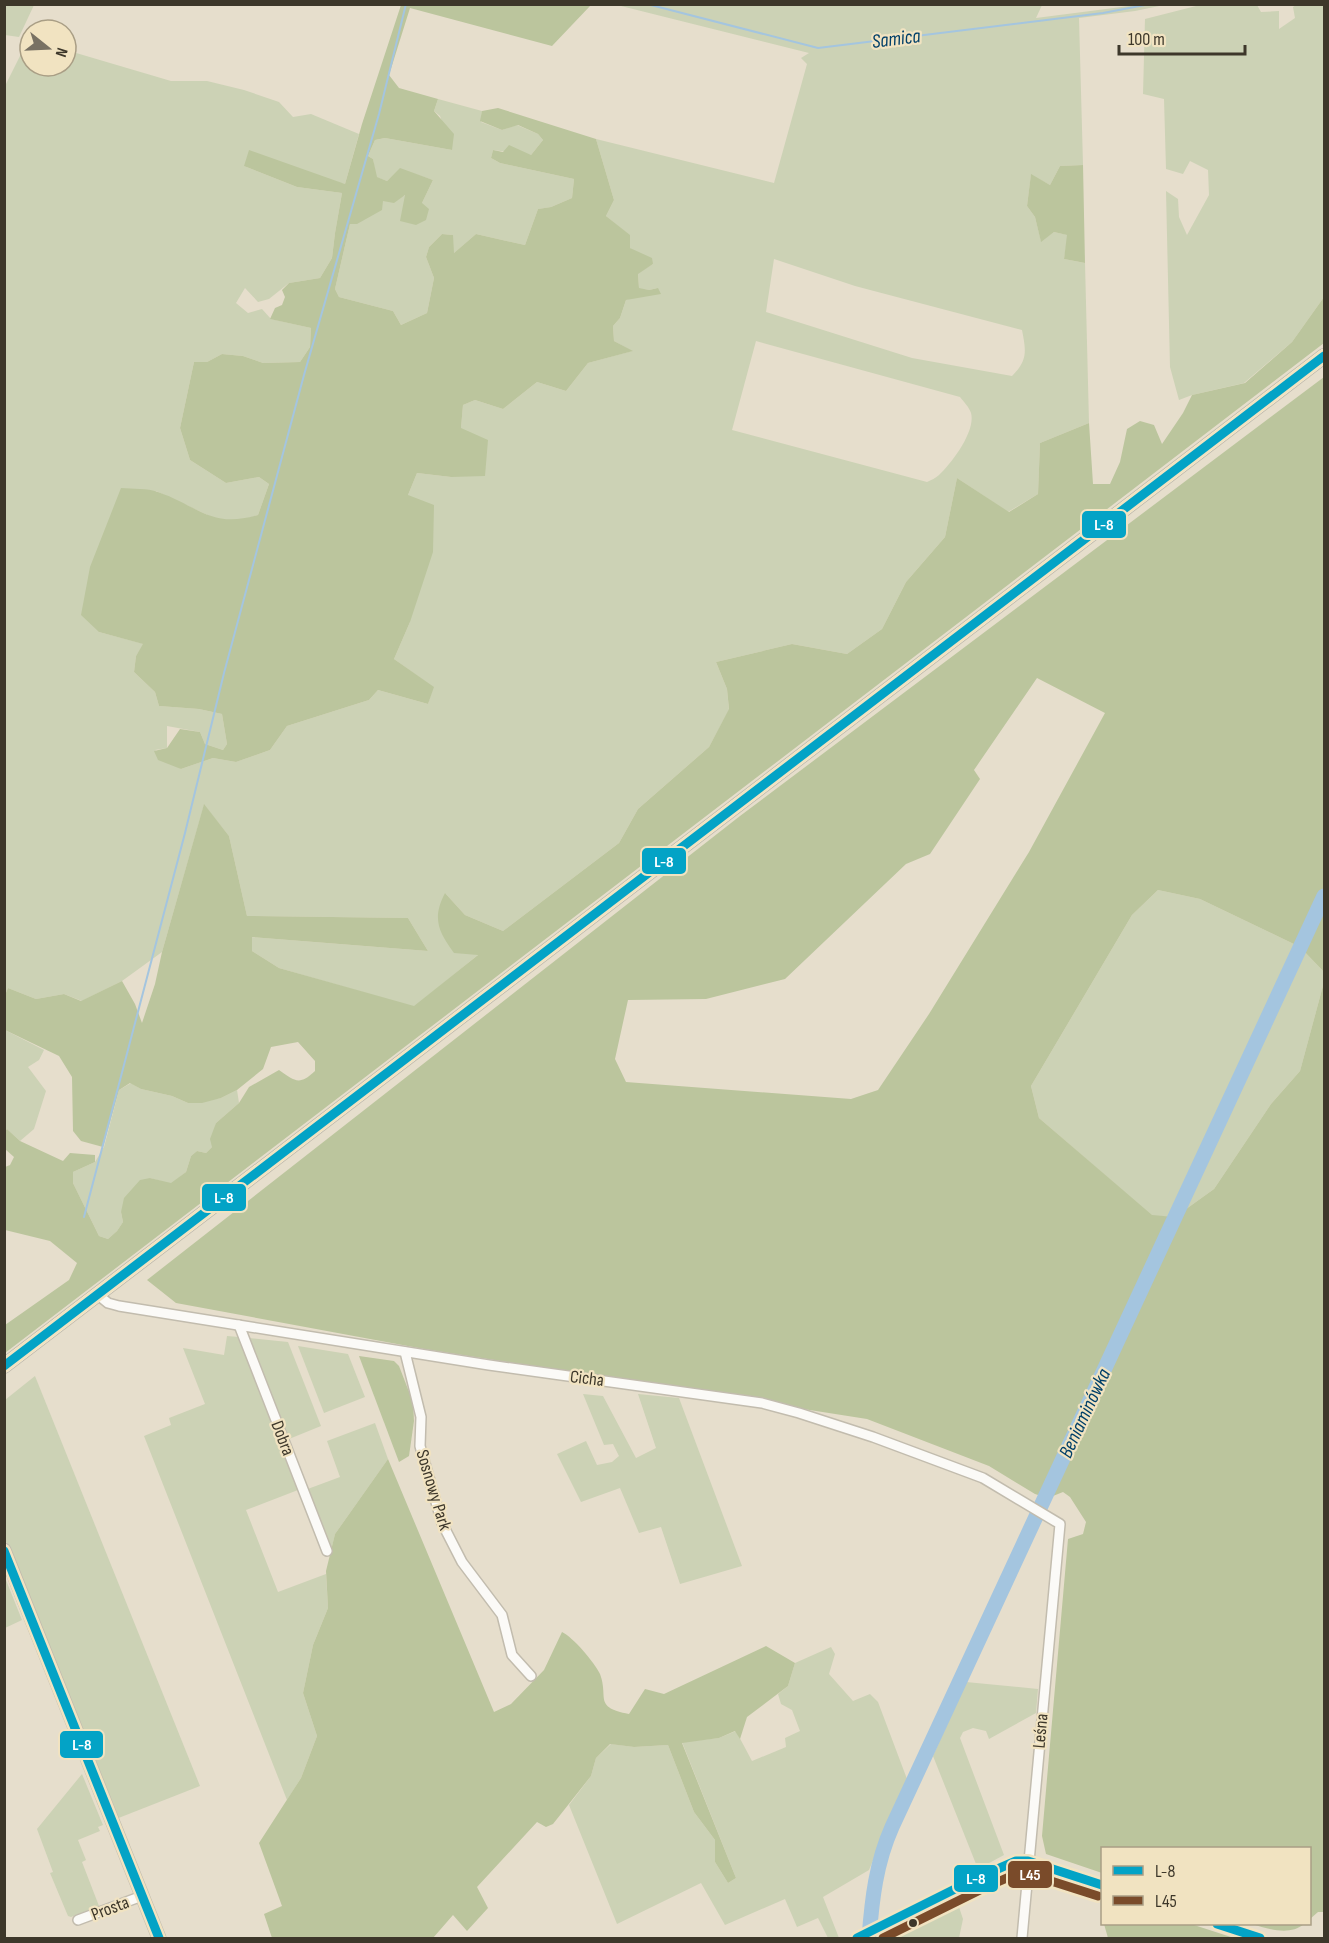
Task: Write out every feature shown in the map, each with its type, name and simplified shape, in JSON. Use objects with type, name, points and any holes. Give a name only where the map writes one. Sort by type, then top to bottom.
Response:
[{"type":"main road","points":[[4,1366],[1324,356]]},
{"type":"street","name":"Cicha","points":[[97,1294],[108,1303],[119,1306],[405,1352],[762,1403],[799,1413],[956,1467],[982,1478],[1060,1524]]},
{"type":"street","name":"Dobra","points":[[239,1325],[327,1551]]},
{"type":"street","name":"Sosnowy Park","points":[[405,1352],[421,1417],[420,1446],[441,1523],[462,1562],[502,1615],[512,1655],[531,1676]]},
{"type":"street","name":"Leśna","points":[[1022,1938],[1060,1524]]},
{"type":"street","points":[[4,1551],[159,1938]]},
{"type":"street","points":[[859,1938],[979,1877],[1016,1861],[1028,1861],[1101,1885]]},
{"type":"street","name":"Prosta","points":[[78,1920],[142,1896]]},
{"type":"street","points":[[1223,1925],[1260,1938]]},
{"type":"green space","points":[[5,4],[34,5],[28,18],[18,18],[18,37],[5,35]]},
{"type":"green space","points":[[401,5],[591,5],[552,46],[410,8],[389,75],[399,88],[438,99],[434,111],[454,134],[452,150],[385,138],[375,140],[368,156],[373,159],[377,177],[387,181],[400,168],[433,180],[422,203],[429,209],[426,220],[416,225],[400,221],[405,195],[394,203],[383,201],[382,210],[357,224],[350,224],[335,289],[339,297],[393,311],[401,325],[427,313],[434,278],[426,257],[429,247],[442,234],[453,235],[454,253],[476,234],[525,245],[538,209],[551,207],[572,198],[574,179],[500,163],[491,158],[493,150],[503,152],[509,145],[531,155],[543,140],[538,134],[518,125],[502,130],[480,121],[482,111],[498,108],[596,139],[614,200],[606,216],[630,235],[630,248],[652,258],[653,264],[638,274],[639,288],[649,290],[658,288],[661,294],[626,300],[620,318],[613,326],[614,341],[633,351],[588,363],[566,391],[537,382],[503,409],[475,400],[463,405],[461,428],[488,440],[485,476],[451,477],[417,473],[408,495],[434,505],[433,552],[410,622],[394,659],[434,687],[428,704],[378,690],[369,700],[287,726],[270,750],[236,762],[213,758],[181,769],[158,760],[154,751],[167,748],[180,729],[200,732],[205,744],[223,750],[227,744],[222,714],[199,709],[159,706],[155,692],[134,672],[136,656],[143,644],[99,632],[81,615],[90,567],[121,488],[158,492],[217,518],[242,519],[258,515],[269,484],[259,477],[226,483],[190,460],[180,428],[194,362],[207,362],[222,354],[243,356],[263,363],[300,362],[310,347],[311,328],[270,319],[275,308],[282,305],[285,297],[282,290],[289,283],[320,278],[332,258],[342,193],[297,187],[244,166],[249,150],[345,184]]},
{"type":"green space","points":[[617,5],[1042,5],[1036,18],[1137,5],[1164,5],[1079,18],[1083,165],[1060,166],[1050,185],[1031,175],[1027,206],[1035,217],[1041,241],[1054,232],[1068,235],[1064,259],[1085,263],[1089,423],[1040,443],[1038,494],[1008,512],[957,478],[945,537],[906,582],[882,629],[847,654],[792,644],[716,662],[727,689],[729,710],[709,747],[638,809],[619,843],[503,931],[465,915],[445,893],[479,954],[414,1007],[279,968],[252,951],[251,937],[428,951],[408,918],[247,916],[229,836],[204,805],[162,952],[122,981],[82,1001],[64,994],[36,999],[8,988],[5,995],[4,88],[18,60],[18,78],[78,78],[78,54],[171,81],[207,81],[279,102],[293,117],[311,114],[359,134],[345,184],[244,166],[297,187],[342,193],[332,258],[320,278],[289,283],[269,299],[258,302],[245,288],[236,303],[248,313],[262,309],[271,319],[311,328],[310,347],[300,362],[263,363],[243,356],[222,354],[207,362],[194,362],[180,428],[190,460],[226,483],[259,477],[269,484],[258,515],[239,521],[216,519],[156,491],[99,632],[144,644],[136,656],[134,672],[155,692],[159,706],[199,709],[222,714],[227,744],[223,750],[205,744],[200,732],[167,726],[167,748],[155,750],[181,769],[213,758],[236,762],[270,750],[287,726],[369,700],[378,690],[428,704],[433,687],[394,659],[410,622],[408,495],[417,473],[451,477],[461,428],[463,405],[475,400],[503,409],[537,382],[566,391],[588,363],[632,351],[614,341],[613,326],[620,318],[626,300],[658,288],[639,289],[638,273],[653,264],[630,248],[629,235],[606,216],[614,200],[596,139],[774,183],[807,64],[801,58],[809,53]],"holes":[[[774,259],[855,286],[1022,330],[1025,355],[1021,365],[1012,376],[912,358],[766,312]],[[756,341],[960,397],[971,413],[970,429],[956,455],[944,470],[927,482],[732,430]]]},
{"type":"green space","points":[[1200,5],[1257,5],[1261,12],[1279,11],[1279,29],[1295,18],[1293,7],[1296,5],[1324,5],[1324,297],[1292,342],[1244,383],[1179,400],[1170,367],[1166,191],[1178,199],[1179,217],[1187,235],[1209,195],[1208,170],[1190,161],[1183,174],[1166,169],[1164,99],[1143,94],[1145,19]]},
{"type":"green space","points":[[438,99],[482,111],[481,122],[502,130],[517,125],[538,134],[543,140],[531,155],[493,150],[491,158],[500,163],[574,179],[572,198],[551,207],[538,209],[525,245],[476,234],[453,254],[453,235],[442,234],[429,247],[426,257],[434,278],[427,313],[401,325],[393,311],[339,297],[335,289],[350,224],[383,201],[406,195],[422,203],[433,180],[400,169],[387,181],[376,177],[373,159],[368,156],[375,140],[385,138],[452,150],[440,116],[434,111]]},
{"type":"green space","points":[[1083,165],[1085,263],[1064,259],[1067,235],[1054,232],[1041,242],[1035,217],[1027,206],[1031,174],[1050,185],[1060,166]]},
{"type":"green space","points":[[1324,297],[1324,343],[5,1353],[5,1325],[69,1280],[77,1263],[50,1241],[5,1230],[5,1167],[10,1165],[14,1157],[5,1149],[7,1129],[20,1141],[63,1161],[70,1153],[95,1155],[95,1162],[73,1172],[73,1183],[99,1236],[108,1239],[123,1222],[121,1212],[124,1198],[140,1180],[150,1178],[171,1183],[186,1172],[191,1156],[197,1151],[206,1153],[212,1147],[210,1139],[216,1123],[239,1103],[249,1087],[279,1070],[297,1080],[305,1079],[315,1071],[315,1061],[298,1042],[271,1047],[263,1069],[237,1090],[221,1098],[202,1103],[188,1103],[172,1096],[141,1089],[130,1083],[119,1090],[103,1147],[81,1141],[73,1131],[72,1077],[59,1056],[5,1030],[5,995],[8,988],[36,999],[64,994],[81,1001],[122,981],[135,1004],[142,1023],[155,984],[204,804],[229,836],[247,916],[408,918],[428,951],[252,937],[252,951],[279,968],[414,1006],[478,955],[454,953],[444,938],[438,917],[445,893],[465,915],[503,931],[619,843],[638,809],[709,747],[729,709],[727,689],[716,662],[792,644],[847,654],[882,629],[906,582],[945,537],[957,478],[1009,512],[1038,494],[1040,443],[1089,423],[1093,484],[1110,484],[1120,462],[1127,429],[1140,421],[1154,425],[1162,444],[1192,395],[1245,383],[1292,342]]},
{"type":"green space","points":[[1324,377],[1324,972],[1300,947],[1200,899],[1158,890],[1132,915],[1031,1086],[1039,1118],[1152,1215],[1175,1217],[1214,1189],[1271,1104],[1300,1071],[1324,982],[1324,1912],[1318,1912],[1311,1918],[1311,1847],[1101,1847],[1101,1873],[1046,1854],[1042,1836],[1068,1539],[1083,1534],[1086,1522],[1070,1497],[1063,1492],[1048,1498],[1035,1494],[989,1466],[867,1419],[424,1349],[176,1303],[147,1280],[740,816]],"holes":[[[1037,678],[1105,713],[1029,852],[929,1014],[878,1090],[851,1099],[626,1082],[615,1059],[628,1000],[706,999],[785,979],[906,864],[930,854],[980,779],[974,770]]]},
{"type":"green space","points":[[1158,890],[1200,899],[1300,947],[1324,972],[1324,982],[1300,1071],[1271,1104],[1214,1189],[1175,1217],[1152,1216],[1039,1118],[1031,1086],[1132,915]]},
{"type":"green space","points":[[5,1030],[44,1050],[39,1060],[28,1067],[46,1091],[34,1129],[20,1141],[7,1129],[5,1131]]},
{"type":"green space","points":[[131,1083],[141,1089],[172,1096],[188,1103],[221,1098],[237,1090],[239,1103],[216,1123],[212,1147],[206,1153],[197,1151],[191,1156],[186,1172],[171,1184],[150,1178],[121,1212],[123,1222],[108,1239],[99,1236],[73,1183],[73,1172],[95,1162],[104,1147],[119,1090]]},
{"type":"green space","points":[[227,1336],[239,1337],[298,1490],[246,1510],[278,1592],[326,1574],[328,1608],[313,1645],[303,1693],[317,1736],[301,1778],[287,1800],[144,1436],[171,1425],[169,1418],[205,1404],[183,1348],[224,1355]]},
{"type":"green space","points":[[249,1338],[288,1342],[321,1426],[289,1439]]},
{"type":"green space","points":[[298,1346],[348,1354],[365,1397],[324,1413]]},
{"type":"green space","points":[[359,1356],[394,1361],[399,1366],[413,1402],[414,1421],[409,1456],[399,1462]]},
{"type":"green space","points":[[35,1376],[200,1786],[116,1819],[5,1539],[5,1400]]},
{"type":"green space","points":[[583,1394],[603,1396],[636,1458],[656,1448],[638,1394],[679,1398],[742,1566],[680,1584],[661,1527],[639,1533],[620,1488],[581,1502],[557,1454],[586,1441],[597,1465],[612,1462],[619,1456],[613,1444],[604,1445]]},
{"type":"green space","points":[[375,1423],[388,1459],[335,1534],[330,1555],[305,1490],[340,1477],[327,1441]]},
{"type":"green space","points":[[388,1459],[494,1712],[511,1704],[544,1670],[562,1632],[578,1645],[597,1669],[606,1705],[629,1714],[645,1689],[664,1694],[766,1646],[795,1663],[788,1686],[747,1717],[740,1739],[735,1731],[719,1738],[682,1743],[736,1878],[728,1883],[715,1862],[715,1840],[694,1812],[668,1745],[634,1747],[610,1744],[596,1758],[591,1776],[553,1824],[546,1827],[537,1822],[477,1887],[488,1908],[467,1931],[453,1915],[433,1938],[272,1938],[264,1914],[282,1906],[259,1843],[301,1778],[317,1736],[303,1693],[313,1645],[328,1608],[326,1571],[335,1534]]},
{"type":"green space","points":[[4,1575],[22,1620],[5,1628],[4,1628]]},
{"type":"green space","points":[[831,1647],[835,1654],[829,1674],[853,1701],[870,1694],[878,1702],[907,1779],[869,1870],[823,1897],[839,1938],[828,1938],[818,1918],[797,1927],[785,1899],[725,1925],[701,1883],[617,1924],[569,1805],[591,1776],[596,1758],[611,1744],[634,1747],[668,1745],[694,1812],[715,1840],[715,1862],[728,1883],[736,1878],[682,1742],[719,1738],[736,1731],[752,1761],[786,1747],[785,1738],[800,1731],[792,1710],[781,1704],[778,1694],[788,1686],[795,1663]]},
{"type":"green space","points":[[966,1682],[1038,1689],[1036,1713],[989,1739],[986,1731],[973,1728],[963,1732],[960,1738],[1004,1855],[978,1869],[933,1756]]},
{"type":"green space","points":[[82,1774],[103,1825],[98,1827],[100,1831],[78,1840],[86,1860],[82,1862],[99,1906],[71,1917],[68,1916],[50,1873],[53,1872],[37,1829]]},
{"type":"green space","points":[[956,1898],[963,1919],[959,1938],[873,1938]]},
{"type":"green space","points":[[1104,1925],[1194,1925],[1234,1938],[1108,1938]]},
{"type":"green space","points":[[1256,1925],[1302,1925],[1286,1931]]},
{"type":"waterway","points":[[84,1217],[185,833],[224,673],[304,375],[379,114],[406,4]]},
{"type":"waterway","name":"Samica","points":[[647,4],[818,48],[1103,13],[1150,4]]},
{"type":"waterway","name":"Beniaminówka","points":[[869,1938],[876,1881],[882,1854],[892,1827],[1324,896]]},
{"type":"transit line","name":"L-8","points":[[4,1366],[1324,356]]},
{"type":"transit line","name":"L-8","points":[[4,1551],[159,1938]]},
{"type":"transit line","name":"L-8","points":[[857,1938],[1016,1861],[1028,1861],[1101,1885]]},
{"type":"transit line","name":"L45","points":[[883,1938],[1018,1873],[1026,1873],[1098,1896]]},
{"type":"transit line","name":"L-8","points":[[1220,1925],[1260,1938]]}]
